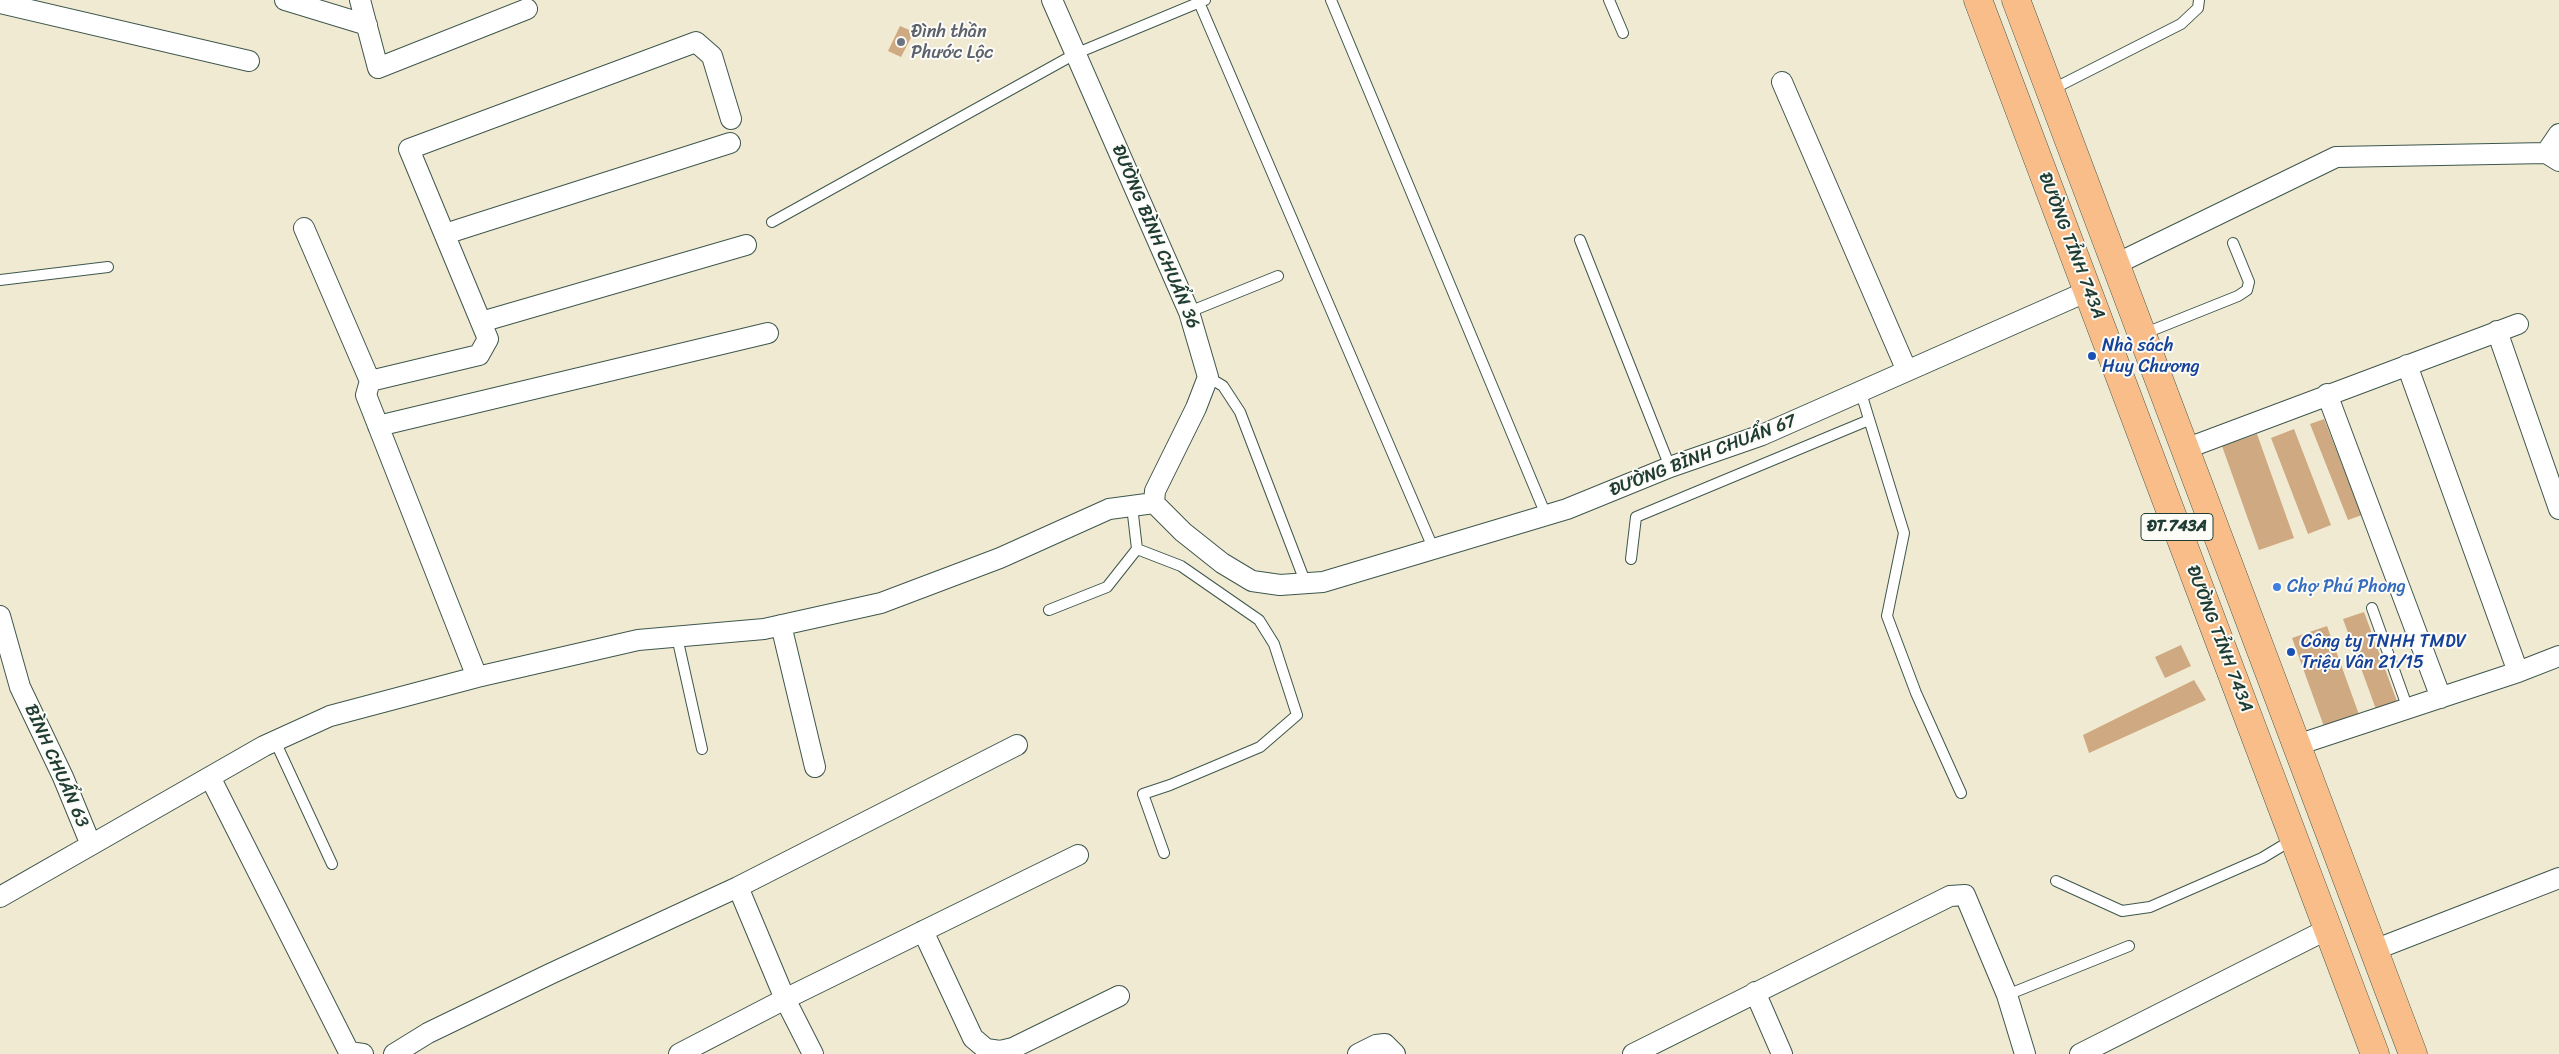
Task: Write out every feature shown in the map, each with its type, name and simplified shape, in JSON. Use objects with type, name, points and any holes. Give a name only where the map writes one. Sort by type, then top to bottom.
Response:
[{"type":"main road","name":"ĐƯỜNG TỈNH 743A","points":[[1978,0],[2375,1054]]},
{"type":"main road","name":"ĐƯỜNG TỈNH 743A","points":[[2016,0],[2413,1054]]},
{"type":"street","points":[[285,0],[367,25]]},
{"type":"street","points":[[360,0],[378,68],[527,9]]},
{"type":"street","name":"ĐƯỜNG BÌNH CHUẨN 36","points":[[1052,0],[1189,312],[1208,377]]},
{"type":"street","points":[[0,3],[249,61]]},
{"type":"street","points":[[370,381],[479,355],[488,339],[409,149],[696,42],[712,56],[732,119]]},
{"type":"street","points":[[1782,82],[1907,371]]},
{"type":"street","points":[[2116,264],[2336,157],[2552,157],[2559,134]]},
{"type":"street","points":[[445,234],[730,143]]},
{"type":"street","points":[[304,228],[370,381],[366,395],[477,677]]},
{"type":"street","points":[[481,322],[746,245]]},
{"type":"street","name":"ĐƯỜNG BÌNH CHUẨN 67","points":[[1306,584],[1323,582],[1546,515],[1670,467],[1762,435],[1861,393],[2088,291]]},
{"type":"street","points":[[2185,449],[2407,364],[2518,324]]},
{"type":"street","points":[[2497,331],[2559,509]]},
{"type":"street","points":[[378,426],[768,334]]},
{"type":"street","points":[[2407,364],[2518,672]]},
{"type":"street","points":[[1208,377],[1196,408],[1155,491],[1154,503],[1183,532],[1222,563],[1252,581],[1280,585],[1306,584]]},
{"type":"street","points":[[2328,394],[2441,698]]},
{"type":"street","points":[[91,845],[275,741],[330,716],[477,677],[638,640],[781,625],[881,603],[1000,558],[1109,509],[1154,503]]},
{"type":"street","name":"BÌNH CHUẨN 63","points":[[0,616],[20,687],[63,777],[91,845],[0,897]]},
{"type":"street","points":[[781,625],[815,767]]},
{"type":"street","points":[[2296,745],[2518,672],[2559,656]]},
{"type":"street","points":[[394,1054],[428,1033],[738,887],[1018,745]]},
{"type":"street","points":[[210,777],[349,1052],[363,1054]]},
{"type":"street","points":[[679,1054],[785,998],[1078,855]]},
{"type":"street","points":[[2374,950],[2559,878]]},
{"type":"street","points":[[738,887],[785,998],[813,1054]]},
{"type":"street","points":[[1633,1054],[1950,896],[1965,895],[2007,995],[2025,1054]]},
{"type":"street","points":[[2080,1054],[2328,929]]},
{"type":"street","points":[[923,931],[973,1038],[986,1049],[1000,1051],[1013,1048],[1119,996]]},
{"type":"street","points":[[1755,992],[1782,1054]]},
{"type":"street","points":[[1358,1054],[1376,1045],[1385,1044],[1395,1054]]},
{"type":"lane","points":[[1331,0],[1546,515]]},
{"type":"lane","points":[[1609,0],[1623,33]]},
{"type":"lane","points":[[2050,90],[2181,24],[2198,8],[2199,0]]},
{"type":"lane","points":[[772,222],[1075,54],[1201,1],[1434,550]]},
{"type":"lane","points":[[1580,240],[1670,467]]},
{"type":"lane","points":[[2142,335],[2238,296],[2246,290],[2249,282],[2233,243]]},
{"type":"lane","points":[[0,280],[108,267]]},
{"type":"lane","points":[[1189,312],[1278,276]]},
{"type":"lane","points":[[1208,377],[1224,386],[1240,412],[1306,584]]},
{"type":"lane","points":[[1861,393],[1904,533],[1887,616],[1916,693],[1961,793]]},
{"type":"lane","points":[[1631,559],[1636,517],[1869,420]]},
{"type":"lane","points":[[1050,610],[1107,587],[1137,549],[1132,506]]},
{"type":"lane","points":[[1137,549],[1181,566],[1259,620],[1274,644],[1297,715],[1260,747],[1170,785],[1143,794],[1164,854]]},
{"type":"lane","points":[[2372,608],[2408,709]]},
{"type":"lane","points":[[678,637],[702,749]]},
{"type":"lane","points":[[275,741],[332,864]]},
{"type":"lane","points":[[2056,881],[2122,911],[2150,907],[2262,858],[2294,838]]},
{"type":"lane","points":[[2007,995],[2129,946]]},
{"type":"building","name":"Đình thần Phước Lộc","points":[[900,26],[914,32],[901,57],[888,51]]},
{"type":"building","points":[[2324,419],[2362,515],[2348,520],[2310,424]]},
{"type":"building","points":[[2294,429],[2331,525],[2308,534],[2271,438]]},
{"type":"building","points":[[2257,434],[2294,538],[2259,550],[2222,446]]},
{"type":"building","points":[[2364,612],[2398,704],[2377,712],[2343,619]]},
{"type":"building","points":[[2327,626],[2361,720],[2326,732],[2292,638]]},
{"type":"building","points":[[2181,645],[2191,666],[2165,678],[2155,657]]},
{"type":"building","points":[[2194,680],[2206,700],[2089,753],[2083,735]]},
{"type":"place","name":"Đình thần Phước Lộc","points":[[901,42]]},
{"type":"place","name":"Nhà sách Huy Chương","points":[[2092,356]]},
{"type":"place","name":"Chợ Phú Phong","points":[[2277,587]]},
{"type":"place","name":"Công ty TNHH TMDV Triệu Vân 21/15","points":[[2291,652]]}]
